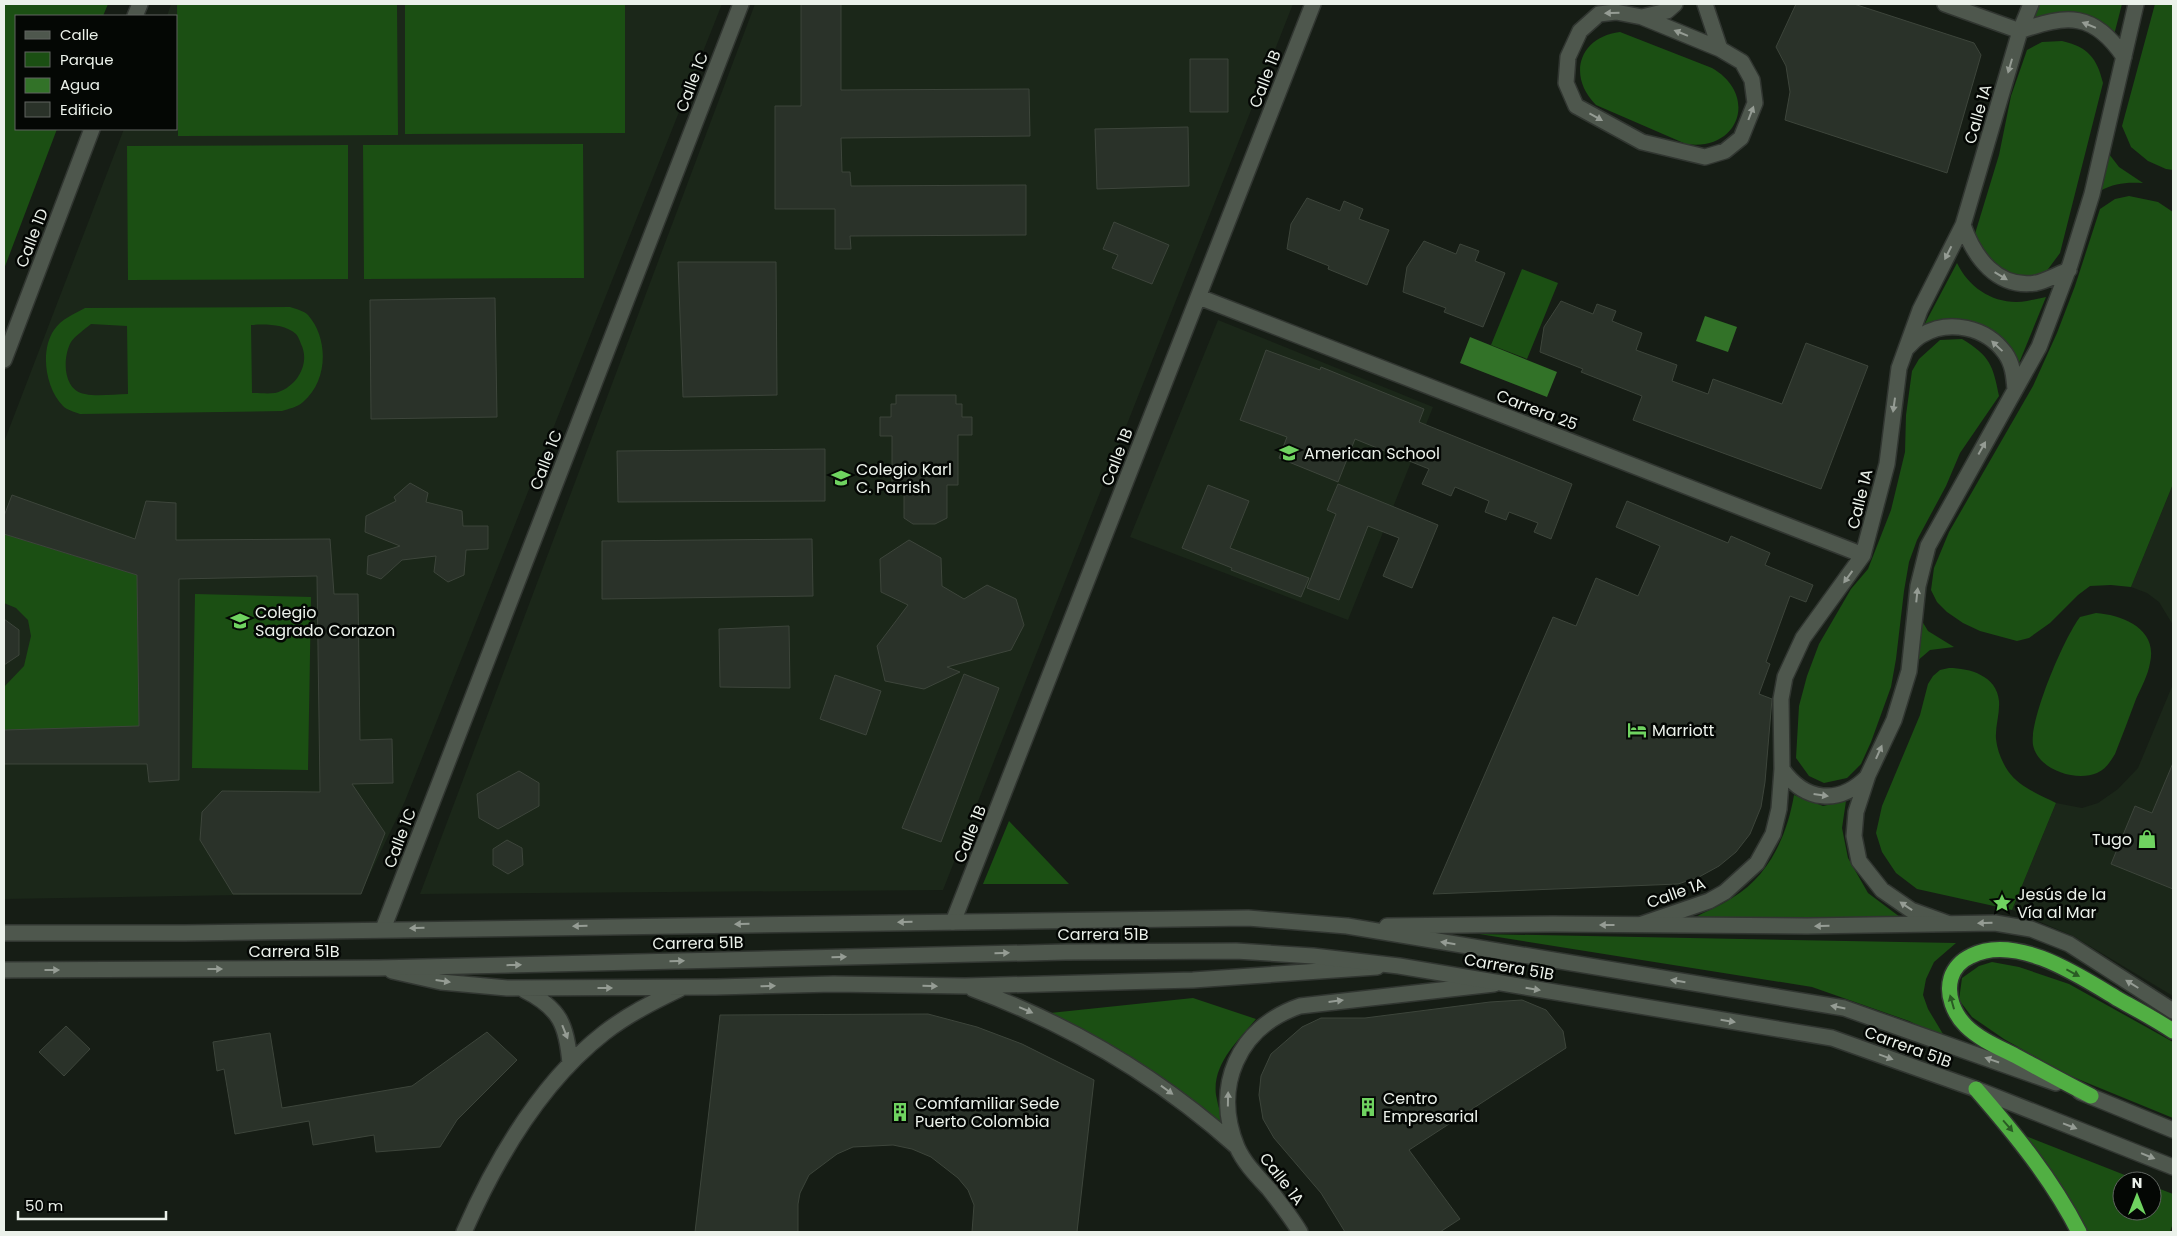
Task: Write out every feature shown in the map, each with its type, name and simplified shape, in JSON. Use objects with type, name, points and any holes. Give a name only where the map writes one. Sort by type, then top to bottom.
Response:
[{"type":"highway","points":[[2091,1096],[1999,1048],[1967,1027],[1959,1019],[1951,999],[1951,978],[1960,963],[1976,954],[1998,950],[2024,953],[2038,957],[2072,972],[2173,1031]]},
{"type":"highway","points":[[1976,1089],[2048,1178],[2079,1232]]},
{"type":"street","name":"Calle 1C","points":[[383,929],[742,4]]},
{"type":"street","name":"Calle 1B","points":[[953,922],[1313,4]]},
{"type":"street","points":[[1642,17],[1667,11],[1674,4]]},
{"type":"street","points":[[1705,4],[1720,49]]},
{"type":"street","points":[[1945,4],[2020,31],[2044,22],[2068,19],[2088,23],[2104,32],[2124,57]]},
{"type":"street","name":"Calle 1A","points":[[1639,925],[1709,901],[1725,892],[1757,863],[1773,834],[1778,809],[1782,769],[1781,699],[1785,677],[1803,638],[1863,555],[1887,464],[1899,368],[1920,310],[1963,225],[2020,31],[2031,4]]},
{"type":"street","points":[[1951,924],[1911,910],[1882,890],[1859,861],[1854,836],[1856,812],[1868,775],[1894,720],[1909,671],[1918,586],[1928,546],[2039,347],[2068,270],[2092,194],[2136,4]]},
{"type":"street","points":[[1616,12],[1642,17],[1720,49],[1742,62],[1752,80],[1755,103],[1742,138],[1725,152],[1705,157],[1642,142],[1576,106],[1566,83],[1568,57],[1580,31],[1599,14],[1616,12]]},
{"type":"street","name":"Calle 1D","points":[[4,360],[92,130]]},
{"type":"street","points":[[1963,225],[1968,241],[1981,263],[2009,281],[2035,283],[2068,270]]},
{"type":"street","name":"Carrera 25","points":[[1198,297],[1863,555]]},
{"type":"street","points":[[1906,349],[1921,335],[1937,328],[1956,325],[1974,330],[1990,339],[2005,353],[2014,372],[2015,390]]},
{"type":"street","points":[[1782,769],[1799,788],[1810,794],[1826,797],[1842,794],[1857,787],[1868,775]]},
{"type":"street","name":"Carrera 51B","points":[[4,933],[184,933],[1248,918],[1347,926],[1844,1008],[2091,1096],[2173,1130]]},
{"type":"street","points":[[1347,926],[1807,926],[1995,922],[2030,929],[2068,944],[2173,1010]]},
{"type":"street","name":"Carrera 51B","points":[[4,970],[378,968],[1066,952],[1236,951],[1313,956],[1399,966],[1498,984],[1832,1038],[1976,1089],[2173,1167]]},
{"type":"street","points":[[378,968],[441,982],[519,988],[834,984],[965,986],[1193,980],[1399,966]]},
{"type":"street","points":[[1237,1147],[1228,1115],[1227,1097],[1233,1068],[1246,1043],[1273,1018],[1294,1008],[1316,1003],[1498,984]]},
{"type":"street","points":[[965,986],[1045,1018],[1097,1045],[1170,1092],[1237,1147]]},
{"type":"street","points":[[464,1232],[494,1171],[517,1134],[542,1097],[570,1064],[604,1033],[642,1008],[683,987]]},
{"type":"street","points":[[519,988],[542,999],[559,1017],[568,1039],[570,1064]]},
{"type":"street","name":"Calle 1A","points":[[1237,1147],[1247,1164],[1280,1202],[1300,1232]]},
{"type":"shaded area","name":"Colegio Sagrado Corazon","points":[[171,4],[722,4],[405,801],[361,893],[4,899],[4,442],[124,130],[178,130],[178,15],[167,15]]},
{"type":"shaded area","name":"Colegio Karl C. Parrish","points":[[755,4],[1293,4],[943,890],[420,894]]},
{"type":"shaded area","name":"American School","points":[[1218,320],[1433,407],[1348,620],[1130,537]]},
{"type":"shaded area","points":[[2173,484],[2173,625],[2159,602],[2147,593],[2131,587]]},
{"type":"shaded area","points":[[2173,684],[2173,996],[2073,936],[2012,910],[2056,803],[2082,808],[2098,803],[2118,789],[2138,768]]},
{"type":"green space","points":[[4,4],[108,4],[103,15],[15,15],[15,130],[57,130],[4,269]]},
{"type":"green space","points":[[177,4],[397,4],[398,135],[178,136]]},
{"type":"green space","points":[[405,4],[625,4],[625,133],[405,134]]},
{"type":"green space","points":[[2037,4],[2122,4],[2114,35],[2065,13],[2051,14],[2033,21]]},
{"type":"green space","points":[[2155,4],[2173,4],[2173,170],[2148,161],[2131,147],[2122,126]]},
{"type":"green space","points":[[1620,32],[1712,68],[1727,79],[1735,92],[1738,106],[1736,119],[1730,131],[1719,139],[1704,144],[1686,144],[1596,105],[1587,94],[1582,82],[1580,70],[1582,60],[1587,50],[1595,41],[1606,35]]},
{"type":"green space","points":[[2062,41],[2085,50],[2090,55],[2098,67],[2103,83],[2060,253],[2043,276],[2015,278],[1978,257],[1974,237],[1999,155],[2011,96],[2027,50],[2042,42]]},
{"type":"green space","points":[[583,144],[584,278],[364,279],[363,145]]},
{"type":"green space","points":[[348,145],[348,279],[128,280],[127,146]]},
{"type":"green space","points":[[2109,154],[2119,167],[2143,183],[2121,184],[2100,191]]},
{"type":"green space","points":[[2129,196],[2158,202],[2173,212],[2173,484],[2131,587],[2111,585],[2090,586],[2078,595],[2050,623],[2029,638],[2017,641],[1980,631],[1963,623],[1937,602],[1931,590],[1934,568],[1949,532],[2033,386],[2057,333],[2075,286],[2100,209],[2115,199]]},
{"type":"green space","points":[[1957,263],[1969,281],[1986,294],[1995,298],[2016,302],[2046,297],[2017,368],[1995,340],[1922,329]]},
{"type":"green space","points":[[1522,269],[1558,283],[1527,359],[1491,345]]},
{"type":"green space","points":[[290,307],[308,315],[315,325],[320,336],[322,348],[321,372],[311,393],[303,402],[296,407],[282,411],[80,414],[69,410],[57,398],[46,369],[46,358],[50,338],[57,326],[68,317],[85,308]],"holes":[[[91,324],[127,326],[128,394],[90,395],[78,392],[72,387],[66,373],[68,349],[71,342]],[[251,325],[280,326],[296,334],[299,339],[304,352],[303,367],[295,381],[283,390],[275,393],[252,393]]]},
{"type":"green space","points":[[1962,339],[1979,351],[1989,362],[1995,376],[1999,396],[1960,453],[1946,486],[1917,540],[1909,562],[1891,687],[1871,742],[1861,764],[1847,778],[1824,783],[1809,776],[1796,758],[1799,706],[1807,676],[1819,644],[1851,589],[1868,569],[1891,510],[1905,452],[1906,415],[1912,371],[1919,359],[1940,340]]},
{"type":"green space","points":[[4,534],[137,575],[139,727],[4,730],[4,687],[24,666],[31,636],[28,620],[16,608],[4,603]]},
{"type":"green space","points":[[195,594],[311,597],[308,770],[192,768]]},
{"type":"green space","points":[[2096,613],[2106,614],[2127,621],[2144,633],[2149,641],[2151,651],[2150,663],[2115,754],[2103,769],[2097,773],[2079,776],[2069,775],[2050,767],[2036,754],[2033,745],[2033,733],[2042,699],[2065,642],[2080,617]]},
{"type":"green space","points":[[1922,621],[1928,631],[1954,647],[1930,650],[1916,662]]},
{"type":"green space","points":[[1949,668],[1974,672],[1993,685],[1999,701],[1996,739],[2004,764],[2013,777],[2030,790],[2056,803],[2012,910],[1917,889],[1896,873],[1882,852],[1876,833],[1882,806],[1920,715],[1928,684],[1940,670]]},
{"type":"green space","points":[[1794,795],[1823,806],[1846,801],[1842,828],[1848,858],[1868,893],[1904,920],[1694,918],[1727,901],[1745,889],[1766,867],[1787,825]]},
{"type":"green space","points":[[1009,821],[1069,884],[983,884]]},
{"type":"green space","points":[[1479,934],[1956,943],[1934,962],[1926,979],[1923,995],[1928,1009],[1946,1039],[1909,1021],[1812,987]]},
{"type":"green space","points":[[1992,962],[2019,967],[2069,984],[2173,1042],[2173,1118],[2068,1075],[2004,1039],[1972,1017],[1959,1000],[1962,978],[1979,966]]},
{"type":"green space","points":[[1193,998],[1256,1019],[1234,1045],[1218,1073],[1216,1095],[1225,1129],[1077,1027],[1050,1013]]},
{"type":"green space","points":[[2018,1133],[2115,1171],[2112,1171],[2112,1221],[2162,1221],[2162,1190],[2173,1194],[2173,1223],[2170,1232],[2087,1232]]},
{"type":"water","points":[[1705,316],[1737,327],[1728,352],[1696,341]]},
{"type":"water","points":[[1470,337],[1557,372],[1547,397],[1460,363]]},
{"type":"building","points":[[801,4],[841,4],[841,90],[1029,89],[1030,136],[841,138],[842,172],[850,172],[851,186],[1026,185],[1026,235],[850,236],[851,249],[835,249],[835,209],[775,209],[775,106],[801,106]]},
{"type":"building","points":[[1796,4],[1854,4],[1974,43],[1981,55],[1947,173],[1785,120],[1790,92],[1786,66],[1776,47]]},
{"type":"building","points":[[1190,59],[1228,59],[1228,112],[1190,112]]},
{"type":"building","points":[[1188,127],[1189,186],[1097,189],[1095,129]]},
{"type":"building","points":[[1307,198],[1340,211],[1344,201],[1363,209],[1359,219],[1389,230],[1367,285],[1328,269],[1329,266],[1287,249],[1291,224]]},
{"type":"building","points":[[1114,222],[1169,245],[1152,284],[1112,268],[1118,255],[1103,249]]},
{"type":"building","points":[[1424,241],[1456,254],[1460,244],[1479,251],[1475,261],[1505,273],[1483,327],[1444,312],[1446,308],[1403,292],[1407,267]]},
{"type":"building","points":[[678,262],[776,262],[777,395],[683,397]]},
{"type":"building","points":[[495,298],[497,417],[371,419],[370,300]]},
{"type":"building","points":[[1561,301],[1593,314],[1597,304],[1616,311],[1612,321],[1642,333],[1636,350],[1677,365],[1672,381],[1708,394],[1713,379],[1782,404],[1806,343],[1868,366],[1821,489],[1633,420],[1642,396],[1581,372],[1583,369],[1540,352],[1544,327]]},
{"type":"building","points":[[1266,350],[1320,370],[1321,367],[1424,409],[1419,422],[1572,484],[1551,539],[1534,532],[1538,523],[1509,512],[1506,520],[1485,512],[1489,501],[1455,487],[1451,496],[1422,484],[1429,469],[1355,439],[1338,482],[1279,458],[1287,437],[1240,420]]},
{"type":"building","points":[[896,395],[956,395],[956,404],[962,404],[962,417],[972,417],[972,435],[958,435],[958,485],[947,485],[947,518],[935,524],[913,524],[904,518],[904,486],[892,486],[892,436],[880,436],[880,417],[891,417],[891,404],[896,404]]},
{"type":"building","points":[[825,449],[825,501],[618,502],[617,451]]},
{"type":"building","points":[[410,483],[428,493],[426,502],[462,511],[463,526],[488,526],[488,549],[466,550],[464,575],[448,582],[434,572],[436,556],[402,560],[381,579],[367,574],[368,556],[400,546],[365,532],[366,516],[396,501],[394,497]]},
{"type":"building","points":[[1338,484],[1438,525],[1412,588],[1383,576],[1399,538],[1368,526],[1339,600],[1307,588],[1336,514],[1327,510]]},
{"type":"building","points":[[1208,485],[1249,501],[1230,548],[1309,578],[1301,597],[1231,570],[1232,568],[1182,548]]},
{"type":"building","points":[[12,495],[135,539],[146,501],[176,503],[176,540],[330,539],[334,594],[358,594],[360,740],[392,739],[393,783],[352,784],[385,833],[361,894],[233,894],[200,840],[202,812],[222,791],[320,792],[317,576],[179,579],[179,780],[149,782],[147,764],[4,764],[4,730],[139,726],[137,575],[4,534],[4,516]]},
{"type":"building","name":"Marriott","points":[[1627,501],[1728,543],[1731,536],[1770,553],[1765,565],[1813,585],[1806,602],[1790,596],[1766,662],[1770,664],[1759,694],[1772,699],[1765,782],[1761,807],[1750,834],[1736,852],[1719,866],[1699,877],[1678,884],[1433,894],[1553,617],[1576,626],[1596,578],[1638,596],[1660,546],[1616,527]]},
{"type":"building","points":[[812,539],[813,596],[602,599],[602,541]]},
{"type":"building","points":[[909,540],[941,558],[942,586],[964,599],[987,585],[1016,599],[1024,625],[1011,650],[947,667],[960,672],[924,689],[885,681],[877,646],[908,605],[881,592],[880,559]]},
{"type":"building","points":[[4,619],[19,630],[19,655],[4,665]]},
{"type":"building","points":[[789,626],[790,688],[720,687],[719,629]]},
{"type":"building","points":[[964,674],[999,688],[941,842],[902,828]]},
{"type":"building","points":[[835,675],[881,691],[866,735],[820,719]]},
{"type":"building","name":"Tugo","points":[[2173,763],[2173,889],[2111,864],[2135,806],[2152,813]]},
{"type":"building","points":[[519,771],[539,783],[539,806],[498,829],[479,818],[477,794]]},
{"type":"building","points":[[507,840],[522,848],[523,865],[508,874],[493,865],[493,849]]},
{"type":"building","name":"Centro Empresarial","points":[[1522,1000],[1546,1010],[1563,1031],[1566,1048],[1409,1150],[1460,1219],[1440,1232],[1345,1232],[1321,1193],[1274,1138],[1263,1119],[1259,1095],[1261,1076],[1271,1054],[1302,1027],[1321,1018],[1365,1018],[1490,1002]]},
{"type":"building","name":"Comfamiliar Sede Puerto Colombia","points":[[928,1014],[977,1027],[1022,1044],[1094,1080],[1077,1232],[972,1232],[974,1205],[968,1190],[958,1178],[931,1157],[912,1149],[893,1145],[853,1147],[837,1154],[809,1175],[800,1193],[798,1232],[695,1232],[720,1015]]},
{"type":"building","points":[[66,1026],[90,1049],[64,1076],[39,1052]]},
{"type":"building","points":[[487,1032],[517,1060],[457,1120],[440,1147],[376,1152],[374,1135],[313,1145],[309,1121],[235,1134],[224,1069],[217,1071],[213,1042],[270,1033],[282,1108],[412,1086]]},
{"type":"place","name":"American School","points":[[1289,453]]},
{"type":"place","name":"Colegio Karl C. Parrish","points":[[841,478]]},
{"type":"place","name":"Colegio Sagrado Corazon","points":[[240,621]]},
{"type":"place","name":"Marriott","points":[[1637,730]]},
{"type":"place","name":"Tugo","points":[[2147,839]]},
{"type":"place","name":"Jesús de la Vía al Mar","points":[[2002,903]]},
{"type":"place","name":"Centro Empresarial","points":[[1368,1107]]},
{"type":"place","name":"Comfamiliar Sede Puerto Colombia","points":[[900,1112]]}]
